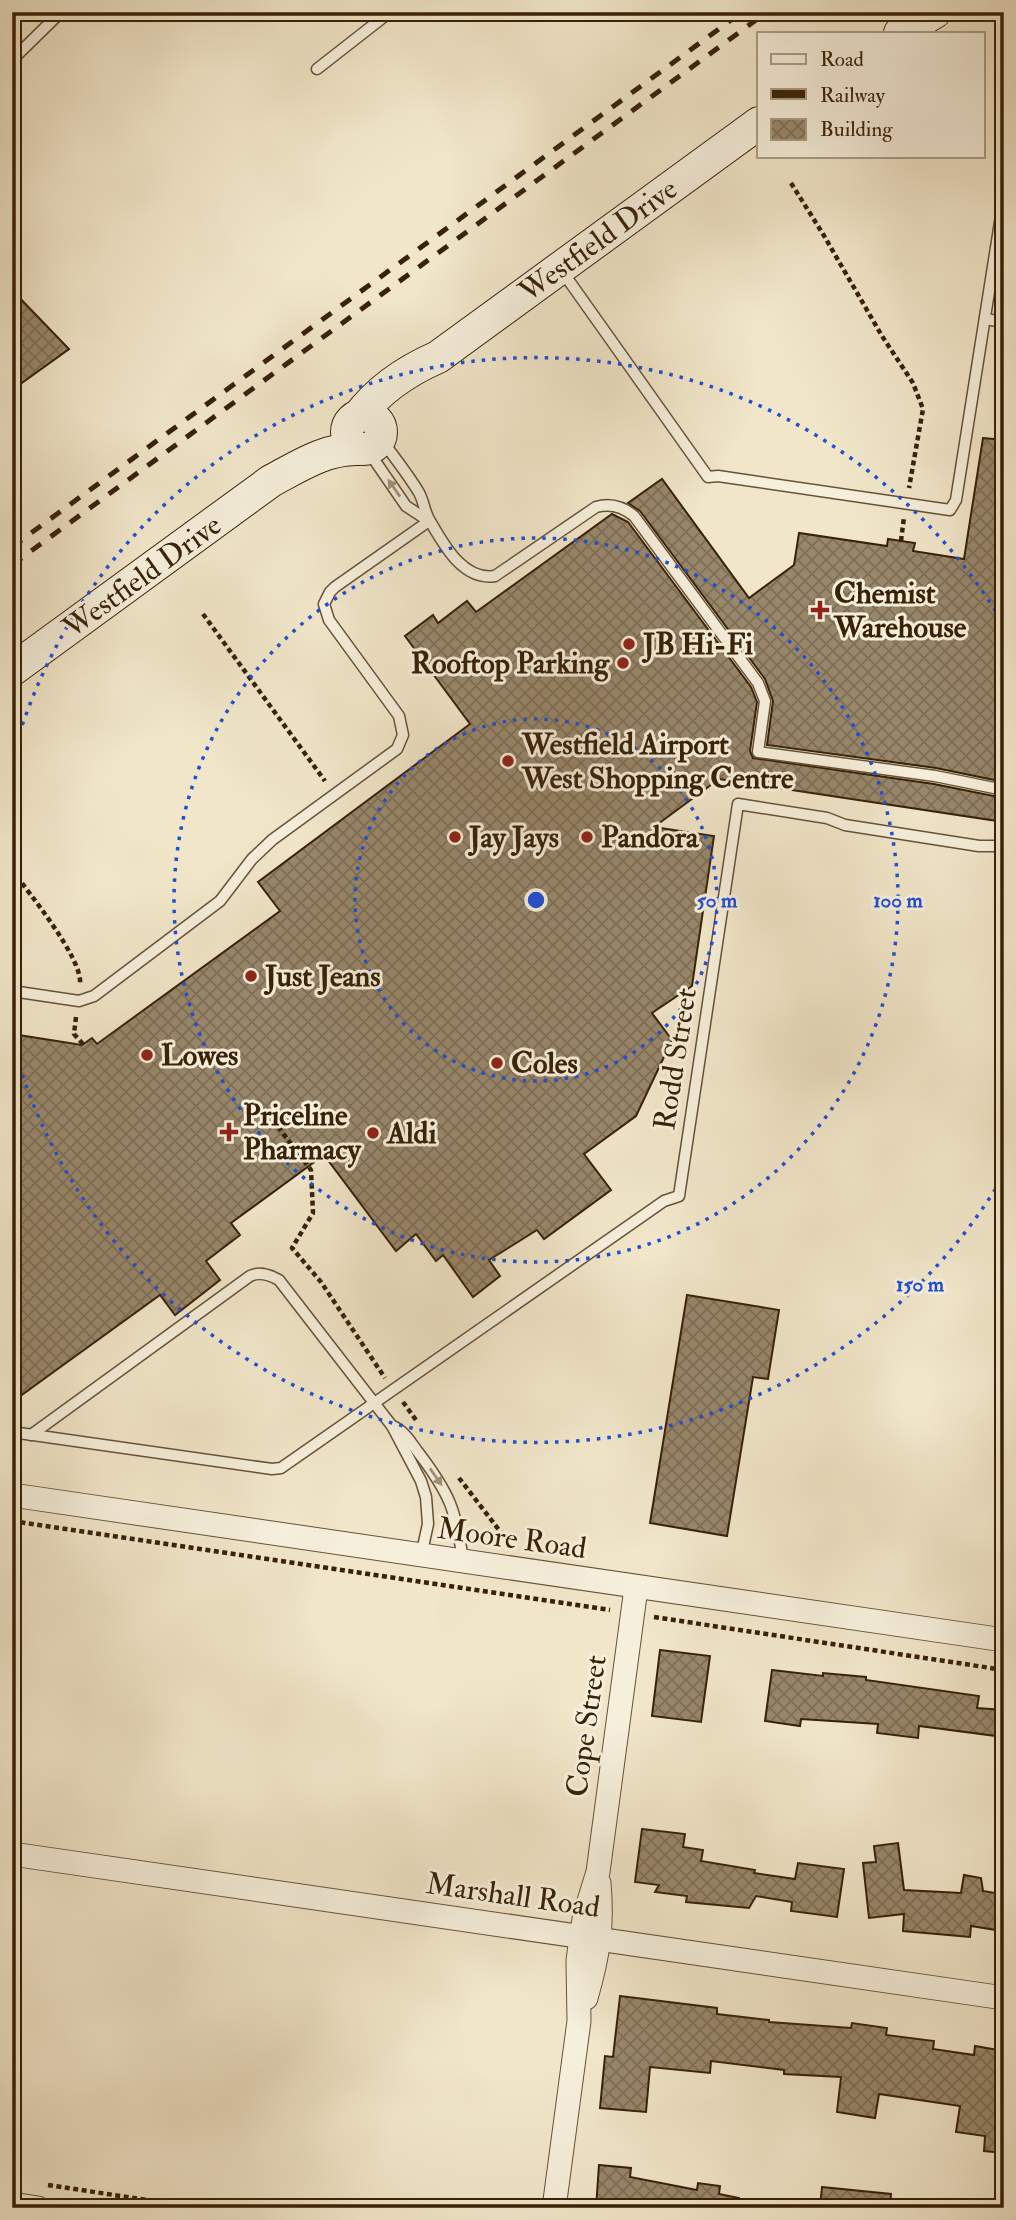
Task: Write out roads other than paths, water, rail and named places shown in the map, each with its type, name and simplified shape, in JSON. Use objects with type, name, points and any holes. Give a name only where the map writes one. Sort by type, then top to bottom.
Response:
[{"type":"main road","points":[[902,32],[935,12]]},
{"type":"main road","name":"Westfield Drive","points":[[12,670],[271,481],[286,463],[305,447],[365,436],[377,394],[408,371],[438,358],[757,124]]},
{"type":"street","name":"Moore Road","points":[[12,1495],[1004,1640]]},
{"type":"street","name":"Cope Street","points":[[554,2208],[579,2021],[578,1961],[590,1938],[585,1914],[598,1872],[636,1588]]},
{"type":"street","name":"Marshall Road","points":[[12,1854],[1004,1998]]},
{"type":"street","points":[[12,2204],[38,2208]]},
{"type":"lane","points":[[12,60],[61,12]]},
{"type":"lane","points":[[317,69],[390,12]]},
{"type":"lane","points":[[560,269],[708,477],[718,476],[947,511],[955,505],[1004,197]]},
{"type":"lane","points":[[985,319],[1004,322]]},
{"type":"lane","points":[[365,436],[420,494],[429,520],[466,570],[487,577],[495,576],[590,509],[602,505],[629,512],[758,683],[765,701],[758,752],[935,776],[1004,790]]},
{"type":"lane","points":[[365,436],[373,458],[407,506],[429,520]]},
{"type":"lane","points":[[12,991],[79,1001],[94,996],[220,901],[252,859],[272,840],[397,749],[403,735],[399,716],[329,620],[324,609],[326,599],[335,587],[429,520]]},
{"type":"lane","name":"Rodd Street","points":[[12,1432],[272,1469],[290,1463],[664,1201],[679,1196],[738,804],[827,818],[845,825],[973,845],[1004,846]]},
{"type":"lane","points":[[31,1435],[256,1273],[270,1275],[279,1280],[392,1426],[421,1481],[426,1497],[428,1524],[421,1556]]},
{"type":"lane","points":[[392,1426],[398,1428],[412,1443],[446,1491],[457,1520],[463,1562]]},
{"type":"railway","points":[[12,547],[742,12]]},
{"type":"railway","points":[[12,565],[767,12]]},
{"type":"place","name":"Chemist Warehouse","points":[[820,610]]},
{"type":"place","name":"JB Hi-Fi","points":[[629,644]]},
{"type":"place","name":"Rooftop Parking","points":[[623,663]]},
{"type":"place","name":"Westfield Airport West Shopping Centre","points":[[508,761]]},
{"type":"place","name":"Jay Jays","points":[[455,837]]},
{"type":"place","name":"Pandora","points":[[587,837]]},
{"type":"place","name":"Just Jeans","points":[[251,976]]},
{"type":"place","name":"Lowes","points":[[147,1055]]},
{"type":"place","name":"Coles","points":[[497,1063]]},
{"type":"place","name":"Priceline Pharmacy","points":[[229,1132]]},
{"type":"place","name":"Aldi","points":[[373,1133]]}]
